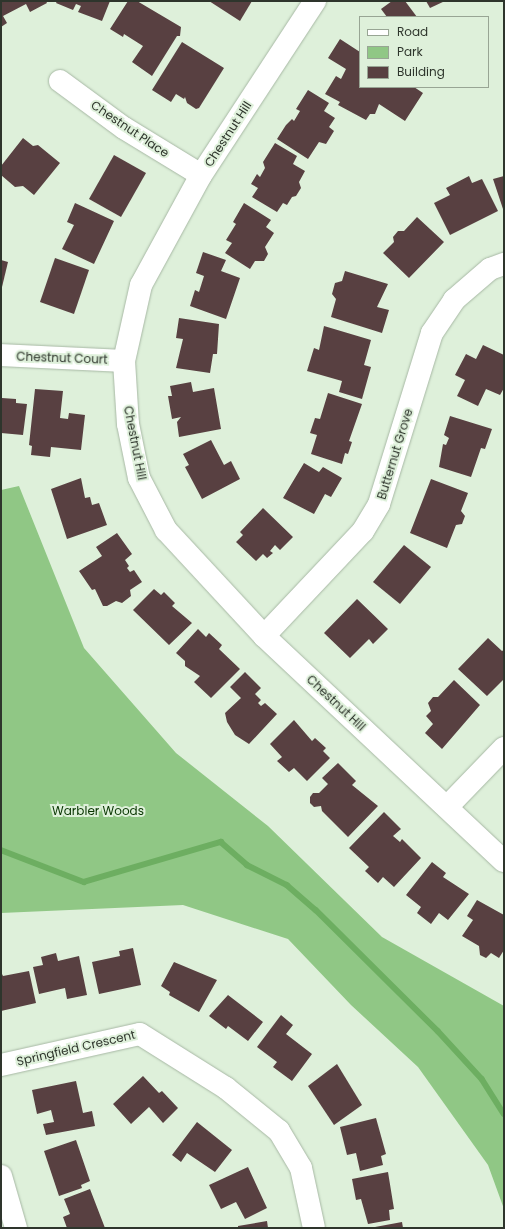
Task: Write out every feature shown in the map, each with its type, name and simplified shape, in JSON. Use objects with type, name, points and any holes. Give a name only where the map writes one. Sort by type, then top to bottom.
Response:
[{"type":"street","name":"Chestnut Hill","points":[[315,1],[201,175],[141,285],[124,361],[128,424],[139,478],[166,530],[264,636],[504,862]]},
{"type":"street","name":"Chestnut Place","points":[[60,81],[124,128],[201,175]]},
{"type":"street","name":"Butternut Grove","points":[[264,636],[363,531],[379,504],[432,333],[454,300],[490,269],[504,264]]},
{"type":"street","name":"Chestnut Court","points":[[1,355],[124,361]]},
{"type":"street","points":[[447,807],[504,748]]},
{"type":"street","name":"Springfield Crescent","points":[[1,1065],[140,1034],[226,1088],[279,1131],[300,1168],[314,1228]]},
{"type":"street","points":[[1,1176],[16,1228]]},
{"type":"green space","name":"Warbler Woods","points":[[19,486],[84,648],[176,753],[268,826],[382,937],[504,1006],[504,1209],[488,1165],[418,1067],[351,1005],[288,939],[183,905],[1,913],[1,490]]},
{"type":"building","points":[[1,1],[46,1],[47,3],[30,12],[26,4],[3,16],[7,23],[1,27]]},
{"type":"building","points":[[57,1],[110,1],[102,21],[78,12],[81,6],[76,4],[73,10],[56,3]]},
{"type":"building","points":[[128,1],[137,1],[181,27],[180,36],[177,36],[152,76],[132,62],[143,46],[124,34],[123,37],[110,29]]},
{"type":"building","points":[[209,1],[252,1],[240,21]]},
{"type":"building","points":[[392,1],[405,1],[416,16],[386,16],[381,9]]},
{"type":"building","points":[[426,1],[445,1],[430,8]]},
{"type":"building","points":[[340,39],[359,51],[359,88],[416,88],[423,93],[405,121],[379,104],[375,114],[370,114],[366,120],[338,105],[340,102],[325,94],[336,76],[341,79],[346,69],[328,58]]},
{"type":"building","points":[[182,42],[224,68],[199,108],[196,109],[187,103],[185,97],[184,99],[176,94],[171,102],[152,90]]},
{"type":"building","points":[[308,90],[329,103],[324,111],[335,118],[329,127],[334,131],[326,144],[319,142],[308,159],[277,139],[286,125],[292,119],[294,121],[300,111],[296,109]]},
{"type":"building","points":[[23,138],[33,146],[38,145],[60,163],[34,195],[23,186],[15,187],[1,175],[1,166]]},
{"type":"building","points":[[275,143],[297,156],[293,164],[305,171],[299,182],[301,188],[296,196],[292,197],[287,205],[283,203],[277,212],[252,197],[258,188],[251,184],[257,174],[260,177],[265,168],[263,162]]},
{"type":"building","points":[[114,155],[146,173],[121,217],[89,199]]},
{"type":"building","points":[[469,176],[472,183],[482,179],[498,211],[450,235],[434,203],[450,195],[446,188]]},
{"type":"building","points":[[504,176],[504,212],[493,179]]},
{"type":"building","points":[[75,203],[114,221],[94,264],[62,249],[74,225],[67,222]]},
{"type":"building","points":[[244,203],[271,220],[266,227],[274,233],[265,247],[268,254],[264,261],[255,261],[250,269],[225,253],[232,243],[226,240],[236,224],[233,222]]},
{"type":"building","points":[[417,217],[444,242],[409,278],[383,253],[394,242],[393,237],[398,231],[404,231]]},
{"type":"building","points":[[203,252],[226,260],[221,271],[240,278],[226,319],[190,306],[195,290],[199,292],[204,276],[196,273]]},
{"type":"building","points":[[55,258],[89,270],[74,314],[40,302]]},
{"type":"building","points":[[1,260],[8,262],[2,287],[1,287]]},
{"type":"building","points":[[345,271],[388,284],[377,307],[389,310],[382,333],[331,317],[336,299],[332,294],[335,283],[342,281]]},
{"type":"building","points":[[179,318],[219,324],[217,354],[213,354],[210,373],[176,368],[183,339],[176,338]]},
{"type":"building","points":[[324,326],[371,340],[364,365],[371,367],[362,399],[339,392],[342,381],[307,371],[314,348],[319,350]]},
{"type":"building","points":[[483,345],[504,355],[504,388],[500,395],[486,389],[478,406],[457,396],[465,380],[455,375],[466,354],[476,359]]},
{"type":"building","points":[[191,382],[193,392],[214,388],[221,429],[179,437],[177,422],[181,417],[172,419],[168,396],[172,396],[170,386]]},
{"type":"building","points":[[35,389],[63,391],[60,418],[68,419],[69,413],[85,415],[81,450],[51,447],[50,457],[31,455],[32,446],[29,445]]},
{"type":"building","points":[[328,393],[362,404],[349,441],[352,442],[348,454],[345,453],[342,464],[311,454],[317,435],[310,433],[315,418],[320,419]]},
{"type":"building","points":[[2,398],[16,399],[16,403],[27,404],[23,435],[1,433]]},
{"type":"building","points":[[450,416],[492,429],[485,449],[481,448],[471,477],[439,467],[443,444],[446,445],[449,438],[444,435]]},
{"type":"building","points":[[211,440],[224,465],[231,461],[240,479],[202,499],[185,467],[189,465],[183,454]]},
{"type":"building","points":[[304,463],[319,472],[323,467],[342,478],[331,497],[325,494],[314,514],[283,498]]},
{"type":"building","points":[[81,478],[85,498],[90,497],[92,505],[99,503],[107,525],[67,539],[51,489]]},
{"type":"building","points":[[431,479],[468,493],[461,511],[465,516],[462,524],[456,525],[447,548],[410,533]]},
{"type":"building","points":[[263,508],[293,537],[280,550],[275,545],[270,551],[273,553],[267,558],[263,554],[256,561],[236,542],[243,535],[240,532]]},
{"type":"building","points":[[117,533],[132,554],[125,560],[129,566],[127,568],[130,572],[134,570],[142,582],[130,590],[131,596],[122,603],[116,601],[107,606],[103,606],[95,589],[92,590],[79,571],[102,556],[96,547]]},
{"type":"building","points":[[404,545],[431,567],[400,604],[373,582]]},
{"type":"building","points":[[154,589],[161,595],[164,592],[175,603],[172,606],[192,623],[169,645],[133,610]]},
{"type":"building","points":[[357,599],[388,629],[373,644],[369,639],[350,658],[324,633]]},
{"type":"building","points":[[198,629],[206,637],[209,633],[222,645],[219,649],[240,669],[211,698],[194,682],[200,676],[185,666],[185,661],[176,653]]},
{"type":"building","points":[[488,638],[502,651],[504,650],[504,679],[487,696],[458,669]]},
{"type":"building","points":[[245,672],[261,688],[255,694],[261,700],[258,703],[261,706],[265,703],[277,714],[249,744],[235,735],[227,722],[225,713],[241,698],[230,687]]},
{"type":"building","points":[[454,680],[480,705],[442,749],[425,733],[433,724],[426,716],[431,711],[428,703],[433,697],[438,697]]},
{"type":"building","points":[[294,720],[312,741],[315,738],[326,748],[323,751],[330,758],[307,781],[294,768],[289,772],[277,761],[282,757],[270,744]]},
{"type":"building","points":[[338,763],[356,781],[352,785],[378,806],[348,837],[322,811],[321,806],[314,807],[310,803],[310,797],[313,793],[319,793],[328,784],[322,778]]},
{"type":"building","points":[[384,812],[401,829],[393,836],[400,842],[402,839],[421,858],[394,887],[383,877],[378,883],[365,871],[369,867],[349,848]]},
{"type":"building","points":[[432,862],[446,873],[443,877],[469,894],[448,920],[439,913],[431,924],[417,913],[421,907],[406,895]]},
{"type":"building","points":[[477,900],[504,915],[504,950],[499,958],[491,953],[486,958],[480,955],[479,946],[462,936],[473,920],[467,916]]},
{"type":"building","points":[[133,948],[141,985],[99,994],[92,962],[120,956],[119,951]]},
{"type":"building","points":[[56,953],[58,961],[79,956],[87,995],[67,999],[65,988],[39,994],[33,967],[43,965],[41,957]]},
{"type":"building","points":[[174,962],[217,980],[199,1012],[169,995],[170,992],[161,986]]},
{"type":"building","points":[[29,971],[36,1003],[1,1011],[1,972],[3,976]]},
{"type":"building","points":[[228,995],[263,1022],[248,1041],[228,1026],[226,1029],[209,1016]]},
{"type":"building","points":[[281,1015],[293,1025],[286,1034],[312,1054],[292,1081],[273,1067],[277,1062],[257,1047]]},
{"type":"building","points":[[337,1064],[362,1105],[334,1125],[308,1086]]},
{"type":"building","points":[[143,1076],[159,1093],[162,1091],[178,1108],[163,1123],[149,1107],[131,1124],[113,1104]]},
{"type":"building","points":[[76,1081],[83,1113],[92,1111],[95,1126],[46,1135],[43,1124],[54,1122],[51,1110],[37,1114],[32,1090]]},
{"type":"building","points":[[376,1118],[386,1154],[381,1156],[383,1165],[360,1171],[356,1153],[347,1155],[340,1127]]},
{"type":"building","points":[[197,1122],[232,1150],[215,1172],[187,1153],[181,1162],[172,1155]]},
{"type":"building","points":[[76,1140],[90,1181],[81,1185],[82,1188],[59,1196],[44,1151]]},
{"type":"building","points":[[248,1167],[267,1208],[245,1219],[236,1202],[221,1209],[209,1185]]},
{"type":"building","points":[[388,1172],[394,1209],[389,1210],[390,1220],[368,1224],[361,1199],[356,1200],[352,1179]]},
{"type":"building","points":[[90,1189],[105,1228],[67,1228],[63,1217],[70,1214],[64,1199]]},
{"type":"building","points":[[267,1221],[268,1228],[238,1228],[238,1226]]},
{"type":"building","points":[[402,1222],[403,1228],[375,1228],[375,1227]]},
{"type":"waterway","points":[[1,850],[84,882],[221,842],[247,865],[287,885],[316,910],[438,1031],[482,1079],[504,1114]]}]
